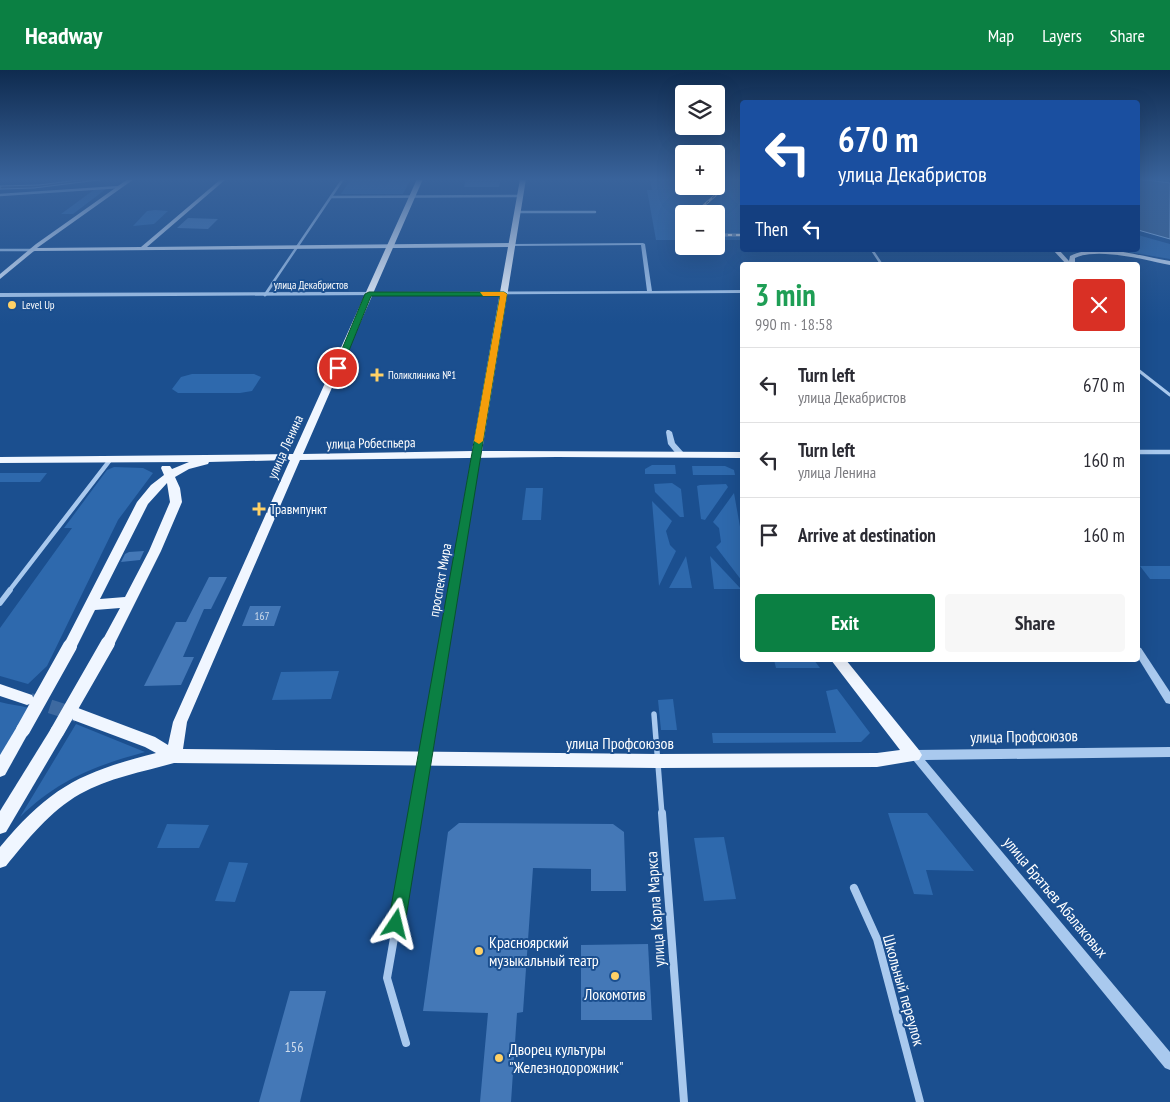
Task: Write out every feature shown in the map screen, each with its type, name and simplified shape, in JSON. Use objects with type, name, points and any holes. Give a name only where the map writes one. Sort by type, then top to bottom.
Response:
[{"type":"main road","points":[[0,278],[66,227]]},
{"type":"main road","points":[[144,247],[167,227]]},
{"type":"main road","name":"улица Ленина","points":[[174,756],[180,722],[399,227]]},
{"type":"main road","name":"проспект Мира","points":[[425,760],[515,227]]},
{"type":"main road","points":[[35,250],[144,247],[512,245]]},
{"type":"main road","points":[[1058,252],[1068,262]]},
{"type":"main road","points":[[1109,252],[1170,263]]},
{"type":"main road","points":[[1071,262],[1072,257],[1085,253],[1134,257]]},
{"type":"main road","name":"улица Робеспьера","points":[[0,460],[680,453],[740,455]]},
{"type":"main road","points":[[0,826],[67,716],[108,643],[176,502],[175,488],[165,466],[138,459]]},
{"type":"main road","points":[[0,770],[70,646],[143,502],[152,490],[169,475],[198,463],[239,459]]},
{"type":"main road","points":[[91,604],[129,602]]},
{"type":"main road","points":[[840,662],[914,755]]},
{"type":"main road","points":[[0,690],[27,699]]},
{"type":"main road","name":"улица Профсоюзов","points":[[78,715],[150,742],[174,756],[657,761],[877,760],[914,755]]},
{"type":"main road","points":[[0,860],[22,834],[51,806],[83,783],[118,771],[174,756]]},
{"type":"street","points":[[265,295],[311,227]]},
{"type":"street","points":[[512,245],[643,244],[650,293]]},
{"type":"street","points":[[0,250],[35,250]]},
{"type":"street","name":"улица Декабристов","points":[[0,296],[740,292]]},
{"type":"street","points":[[1140,372],[1170,395]]},
{"type":"street","points":[[669,432],[672,444],[680,453]]},
{"type":"street","points":[[1140,452],[1170,452]]},
{"type":"street","points":[[0,603],[110,460]]},
{"type":"street","points":[[1140,654],[1170,700]]},
{"type":"street","name":"улица Карла Маркса","points":[[654,714],[684,1102]]},
{"type":"street","name":"улица Профсоюзов","points":[[914,755],[1170,752]]},
{"type":"street","name":"улица Братьев Абалаковых","points":[[914,755],[1170,1063]]},
{"type":"street","name":"проспект Мира","points":[[406,1043],[387,978],[425,760]]},
{"type":"street","name":"Школьный переулок","points":[[854,888],[876,938],[920,1102]]},
{"type":"shaded area","points":[[654,227],[675,227],[675,240],[656,240]]},
{"type":"shaded area","points":[[725,227],[740,227],[740,240],[725,240]]},
{"type":"shaded area","points":[[1140,227],[1170,227],[1170,239],[1140,231]]},
{"type":"shaded area","points":[[1140,236],[1170,244],[1170,259],[1129,252],[1140,252]]},
{"type":"shaded area","points":[[192,374],[254,374],[261,377],[252,391],[240,393],[178,393],[172,389],[181,377]]},
{"type":"shaded area","points":[[652,465],[675,465],[676,474],[645,474],[645,469]]},
{"type":"shaded area","points":[[692,466],[725,466],[734,470],[735,475],[693,475]]},
{"type":"shaded area","points":[[114,467],[143,468],[153,473],[118,520],[47,666],[28,684],[0,676],[0,628],[72,528],[64,528],[107,470]]},
{"type":"shaded area","points":[[0,473],[47,473],[40,482],[0,482]]},
{"type":"shaded area","points":[[672,483],[681,489],[684,517],[680,517],[655,492],[654,484]]},
{"type":"shaded area","points":[[726,484],[728,487],[705,520],[701,519],[697,486]]},
{"type":"shaded area","points":[[526,488],[543,488],[541,520],[522,520]]},
{"type":"shaded area","points":[[734,493],[740,527],[740,578],[716,547],[721,542],[719,528],[713,522]]},
{"type":"shaded area","points":[[652,501],[672,521],[666,531],[670,545],[676,551],[659,586]]},
{"type":"shaded area","points":[[686,556],[692,588],[669,588]]},
{"type":"shaded area","points":[[710,556],[740,588],[714,589]]},
{"type":"shaded area","points":[[1140,566],[1170,566],[1170,579],[1150,579]]},
{"type":"shaded area","points":[[774,662],[816,662],[820,668],[776,668]]},
{"type":"shaded area","points":[[339,671],[331,699],[272,700],[281,672]]},
{"type":"shaded area","points":[[837,689],[870,733],[861,742],[713,743],[712,733],[836,733],[826,691]]},
{"type":"shaded area","points":[[673,699],[677,730],[661,730],[658,700]]},
{"type":"shaded area","points":[[0,702],[29,708],[0,760]]},
{"type":"shaded area","points":[[76,724],[145,752],[109,763],[78,776],[48,793],[20,817]]},
{"type":"shaded area","points":[[888,813],[927,813],[974,871],[926,870],[933,895],[914,894]]},
{"type":"shaded area","points":[[167,824],[209,825],[199,848],[157,848]]},
{"type":"shaded area","points":[[724,837],[736,899],[704,901],[694,838]]},
{"type":"shaded area","points":[[229,862],[248,863],[235,902],[215,901]]},
{"type":"building","points":[[178,227],[210,227],[208,229]]},
{"type":"building","points":[[144,551],[140,560],[121,562],[125,554],[129,552]]},
{"type":"building","points":[[209,577],[227,577],[211,609],[204,609],[183,657],[194,657],[181,685],[144,686],[176,622],[186,622]]},
{"type":"building","points":[[250,606],[281,606],[274,626],[242,626]]},
{"type":"building","name":"Красноярский музыкальный театр","points":[[459,823],[613,824],[624,832],[626,891],[591,891],[591,869],[533,868],[523,1012],[517,1013],[511,1102],[480,1102],[488,1013],[423,1011],[448,832]]},
{"type":"building","name":"Локомотив","points":[[648,944],[652,1020],[581,1020],[581,945]]},
{"type":"building","points":[[290,991],[326,991],[300,1102],[259,1102]]},
{"type":"tunnel","points":[[30,700],[77,715]]},
{"type":"railway","points":[[725,235],[740,235]]},
{"type":"slow traffic","points":[[479,441],[504,294],[483,294]]},
{"type":"place","name":"Level Up","points":[[12,305]]},
{"type":"place","name":"Поликлиника №1","points":[[377,375]]},
{"type":"place","name":"Травмпункт","points":[[259,509]]},
{"type":"place","name":"Красноярский музыкальный театр","points":[[479,951]]},
{"type":"place","name":"Локомотив","points":[[615,976]]},
{"type":"place","name":"Дворец культуры \"Железнодорожник\"","points":[[499,1058]]},
{"type":"route","points":[[338,368],[369,294],[504,294],[396,924]]}]
